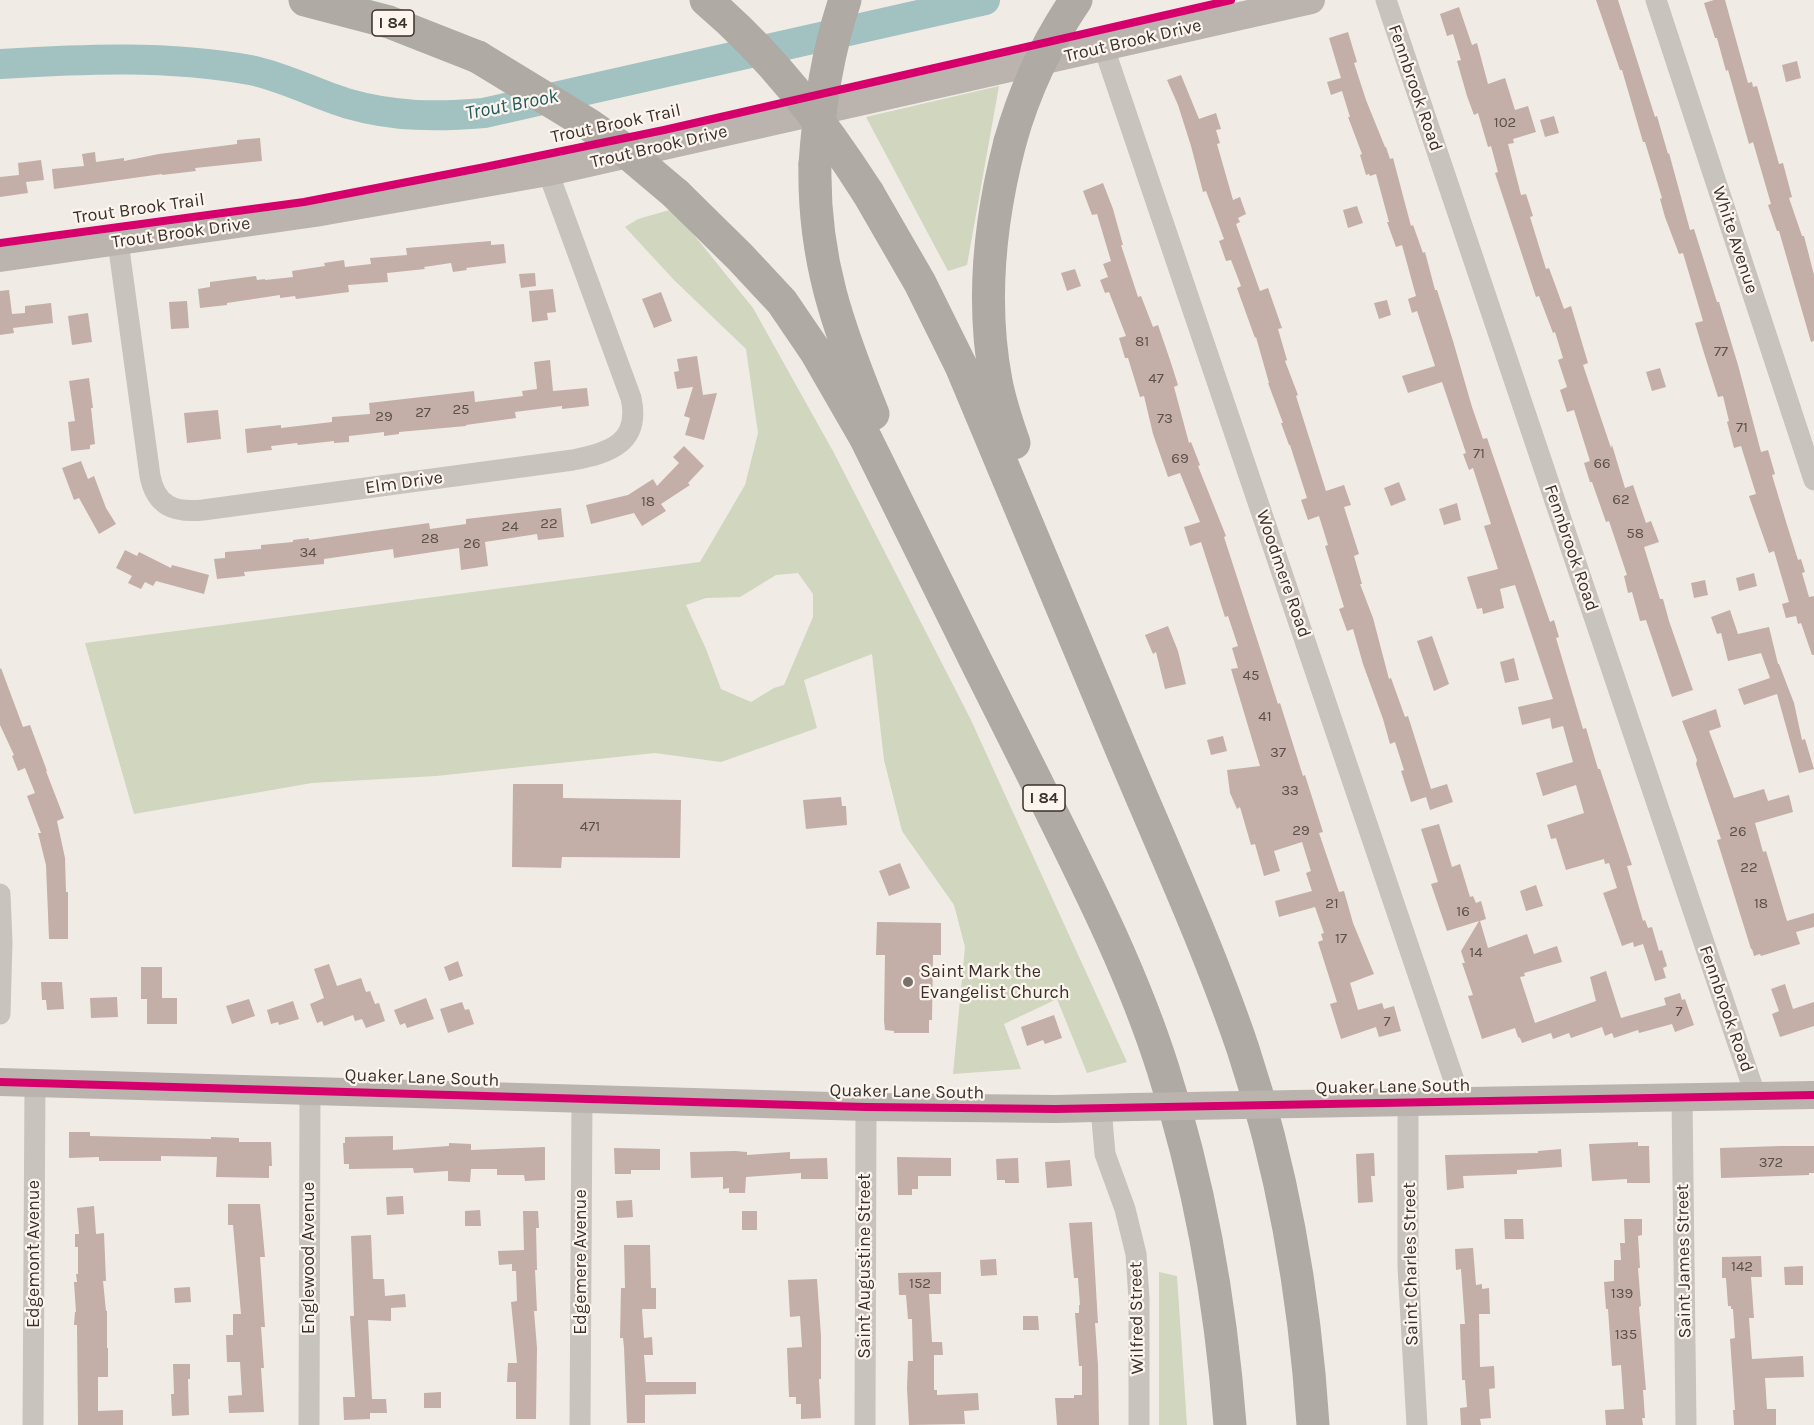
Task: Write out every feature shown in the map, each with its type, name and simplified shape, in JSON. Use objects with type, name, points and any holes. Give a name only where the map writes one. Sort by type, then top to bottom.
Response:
[{"type":"highway","name":"I 84","points":[[305,0],[389,22],[478,57],[588,124],[618,145],[676,194],[740,257],[782,302],[826,367],[854,417],[1080,870],[1154,1043],[1185,1145],[1205,1233],[1219,1325],[1230,1425]]},
{"type":"highway","points":[[706,0],[758,48],[821,123],[899,244],[941,323],[970,388],[1214,971],[1254,1084],[1277,1176],[1295,1269],[1313,1425]]},
{"type":"highway","points":[[845,0],[824,79],[815,164],[815,198],[820,244],[834,309],[852,363],[904,495],[922,553]]},
{"type":"highway","points":[[1060,603],[1043,524],[1004,413],[996,380],[991,348],[989,296],[997,199],[1010,142],[1041,61],[1076,0]]},
{"type":"main road","name":"Trout Brook Drive","points":[[0,258],[374,204],[548,172],[1311,0]]},
{"type":"main road","name":"Quaker Lane South","points":[[0,1082],[866,1107],[1101,1108],[1814,1095]]},
{"type":"street","name":"Fennbrook Road","points":[[1386,0],[1756,1097]]},
{"type":"street","name":"White Avenue","points":[[1656,0],[1814,480]]},
{"type":"street","name":"Woodmere Road","points":[[1104,48],[1461,1101]]},
{"type":"street","name":"Elm Drive","points":[[118,242],[150,476],[157,495],[171,507],[183,511],[197,511],[573,460],[607,452],[619,444],[630,429],[633,410],[631,398],[548,172]]},
{"type":"street","points":[[0,894],[2,942],[0,1014]]},
{"type":"street","name":"Edgemont Avenue","points":[[33,1425],[36,1084]]},
{"type":"street","name":"Englewood Avenue","points":[[309,1425],[310,1090]]},
{"type":"street","name":"Saint James Street","points":[[1682,1098],[1686,1425]]},
{"type":"street","name":"Edgemere Avenue","points":[[580,1425],[582,1099]]},
{"type":"street","name":"Saint Charles Street","points":[[1408,1102],[1408,1267],[1417,1425]]},
{"type":"street","name":"Saint Augustine Street","points":[[864,1425],[866,1107]]},
{"type":"street","name":"Wilfred Street","points":[[1101,1108],[1105,1154],[1125,1209],[1136,1254],[1139,1299],[1139,1425]]},
{"type":"green space","points":[[999,86],[967,265],[948,271],[866,117]]},
{"type":"green space","points":[[673,209],[753,308],[834,453],[970,718],[1127,1062],[1087,1073],[1057,999],[1004,1024],[1021,1069],[953,1074],[965,947],[954,905],[902,831],[884,760],[872,654],[804,680],[817,728],[721,762],[655,753],[436,776],[312,783],[134,814],[85,643],[700,562],[745,485],[758,433],[746,349],[674,280],[625,227],[638,219]],"holes":[[[798,573],[813,594],[813,617],[784,685],[774,688],[751,702],[721,689],[686,605],[706,598],[740,597],[776,575]]]},
{"type":"green space","points":[[1159,1272],[1177,1276],[1187,1425],[1159,1425]]},
{"type":"building","points":[[1596,0],[1618,0],[1655,117],[1657,116],[1669,153],[1690,230],[1694,229],[1717,302],[1719,302],[1761,452],[1768,450],[1775,474],[1772,475],[1798,560],[1801,559],[1805,572],[1802,573],[1809,597],[1814,596],[1814,655],[1812,655],[1801,623],[1798,624],[1796,616],[1786,618],[1782,604],[1789,602],[1774,551],[1769,553],[1750,499],[1749,496],[1756,494],[1741,446],[1734,448],[1723,396],[1718,397],[1695,323],[1703,321],[1683,253],[1679,254],[1665,217],[1660,199],[1662,198],[1645,142],[1643,142],[1622,70],[1620,70]]},
{"type":"building","points":[[1725,0],[1748,83],[1752,82],[1753,87],[1757,86],[1779,164],[1783,163],[1792,197],[1789,198],[1802,236],[1804,236],[1814,275],[1814,341],[1811,342],[1779,231],[1777,231],[1768,205],[1771,204],[1753,142],[1749,144],[1728,70],[1726,71],[1704,3]]},
{"type":"building","points":[[1459,7],[1472,45],[1477,43],[1488,84],[1505,78],[1515,110],[1528,106],[1536,132],[1513,139],[1514,143],[1508,144],[1521,195],[1526,194],[1533,216],[1530,217],[1546,269],[1549,268],[1564,309],[1571,306],[1588,363],[1583,365],[1625,488],[1633,485],[1646,523],[1651,521],[1659,542],[1644,547],[1693,690],[1672,697],[1646,620],[1640,621],[1632,592],[1628,593],[1624,576],[1627,575],[1609,521],[1606,522],[1592,482],[1590,482],[1584,463],[1590,461],[1574,410],[1567,412],[1560,390],[1567,387],[1558,360],[1563,358],[1555,332],[1553,333],[1539,296],[1536,297],[1495,173],[1498,172],[1491,146],[1488,147],[1478,113],[1474,115],[1467,96],[1457,61],[1461,60],[1453,34],[1447,36],[1440,14]]},
{"type":"building","points":[[1348,32],[1357,62],[1354,63],[1366,100],[1390,159],[1393,158],[1411,226],[1413,225],[1423,253],[1425,252],[1483,439],[1487,438],[1550,622],[1554,620],[1559,637],[1556,638],[1583,729],[1586,728],[1632,865],[1627,866],[1643,921],[1645,920],[1648,928],[1652,927],[1659,951],[1662,950],[1667,966],[1663,968],[1666,978],[1655,981],[1643,944],[1634,947],[1633,942],[1622,946],[1603,893],[1617,888],[1609,863],[1605,864],[1604,859],[1566,870],[1556,838],[1551,839],[1547,825],[1584,813],[1576,785],[1543,796],[1536,773],[1573,762],[1563,726],[1552,729],[1550,718],[1522,725],[1518,707],[1553,699],[1515,585],[1500,589],[1504,608],[1483,614],[1482,608],[1477,609],[1467,577],[1498,569],[1484,526],[1491,524],[1473,468],[1469,470],[1463,454],[1466,453],[1442,382],[1408,393],[1402,376],[1435,366],[1417,311],[1412,313],[1408,299],[1416,296],[1402,245],[1396,247],[1387,222],[1389,222],[1376,174],[1366,175],[1360,155],[1362,154],[1348,117],[1350,117],[1342,91],[1331,95],[1327,82],[1341,78],[1329,38]]},
{"type":"building","points":[[1797,61],[1801,78],[1786,82],[1782,65]]},
{"type":"building","points":[[1181,75],[1199,119],[1216,113],[1221,129],[1216,130],[1220,143],[1217,144],[1233,200],[1240,197],[1246,214],[1238,218],[1240,222],[1236,224],[1260,291],[1268,288],[1282,328],[1278,329],[1287,360],[1285,361],[1298,395],[1296,396],[1326,491],[1344,485],[1351,505],[1344,507],[1359,554],[1354,556],[1362,584],[1360,584],[1373,618],[1389,679],[1391,678],[1405,717],[1408,716],[1431,789],[1447,784],[1453,802],[1430,810],[1426,797],[1411,802],[1395,742],[1390,744],[1353,629],[1347,631],[1339,609],[1344,607],[1325,546],[1328,545],[1319,516],[1308,520],[1301,500],[1307,498],[1268,383],[1256,337],[1237,288],[1241,286],[1231,260],[1226,261],[1219,241],[1224,239],[1206,191],[1203,192],[1178,105],[1167,80]]},
{"type":"building","points":[[1554,116],[1559,133],[1545,137],[1540,120]]},
{"type":"building","points":[[260,138],[262,161],[195,168],[196,171],[54,189],[52,169],[84,166],[82,154],[95,152],[96,162],[124,158],[124,161],[237,144],[237,140]]},
{"type":"building","points":[[41,160],[44,180],[26,182],[28,193],[0,197],[0,177],[19,175],[18,163]]},
{"type":"building","points":[[1103,183],[1113,209],[1123,245],[1121,245],[1138,297],[1141,296],[1153,327],[1158,325],[1170,360],[1178,385],[1174,387],[1189,443],[1191,442],[1200,465],[1198,466],[1226,536],[1224,537],[1278,704],[1280,703],[1303,776],[1305,775],[1323,832],[1319,833],[1339,892],[1344,891],[1353,923],[1374,974],[1350,983],[1358,1010],[1382,1003],[1384,1009],[1394,1006],[1401,1031],[1379,1037],[1376,1027],[1341,1039],[1330,1004],[1337,1002],[1318,942],[1323,940],[1321,934],[1324,933],[1315,907],[1279,917],[1275,901],[1312,891],[1306,873],[1311,871],[1302,842],[1274,851],[1280,871],[1264,876],[1255,844],[1251,845],[1240,807],[1237,809],[1230,793],[1227,770],[1260,766],[1231,669],[1238,668],[1232,648],[1238,646],[1228,616],[1225,617],[1201,542],[1190,546],[1184,527],[1200,522],[1180,473],[1168,477],[1153,434],[1144,396],[1140,397],[1119,338],[1126,336],[1109,292],[1105,293],[1100,280],[1108,277],[1103,264],[1111,261],[1097,214],[1092,215],[1083,191]]},
{"type":"building","points":[[1357,206],[1363,223],[1348,228],[1343,210]]},
{"type":"building","points":[[491,241],[491,245],[504,244],[506,263],[453,272],[451,263],[424,267],[425,269],[387,273],[388,282],[348,285],[349,292],[296,299],[295,296],[280,298],[280,295],[200,308],[198,289],[210,287],[210,282],[256,276],[257,280],[293,277],[292,271],[325,266],[324,263],[344,260],[345,267],[371,264],[370,258],[407,255],[406,248]]},
{"type":"building","points":[[1075,269],[1081,286],[1067,291],[1061,273]]},
{"type":"building","points":[[535,273],[536,286],[521,288],[519,274]]},
{"type":"building","points":[[553,289],[556,312],[547,313],[548,320],[532,322],[529,291]]},
{"type":"building","points":[[9,290],[12,314],[25,313],[25,306],[51,303],[53,323],[13,328],[14,333],[0,335],[0,291]]},
{"type":"building","points":[[661,292],[672,321],[654,328],[642,299]]},
{"type":"building","points":[[1387,300],[1391,315],[1379,319],[1374,303]]},
{"type":"building","points":[[187,301],[189,328],[171,329],[169,302]]},
{"type":"building","points":[[88,313],[92,342],[72,345],[68,316]]},
{"type":"building","points":[[697,356],[703,395],[717,393],[704,440],[685,435],[690,418],[684,416],[693,387],[677,389],[674,372],[679,371],[677,359]]},
{"type":"building","points":[[550,360],[553,391],[587,388],[589,406],[562,409],[562,406],[515,412],[516,418],[466,426],[399,432],[399,434],[384,436],[384,432],[349,436],[349,442],[334,443],[334,441],[298,445],[297,443],[271,446],[272,450],[247,453],[245,429],[281,425],[281,428],[332,422],[332,417],[370,414],[369,403],[474,391],[475,402],[523,396],[522,391],[537,389],[534,362]]},
{"type":"building","points":[[1660,368],[1666,387],[1652,391],[1646,372]]},
{"type":"building","points":[[89,378],[95,444],[90,445],[90,449],[71,451],[68,422],[75,421],[69,381]]},
{"type":"building","points":[[218,410],[221,439],[187,443],[184,413]]},
{"type":"building","points":[[684,446],[704,466],[688,483],[690,485],[661,504],[666,511],[642,526],[634,513],[591,524],[586,505],[628,495],[653,479],[657,486],[679,463],[673,457]]},
{"type":"building","points":[[81,461],[88,479],[94,476],[106,508],[116,524],[99,534],[79,498],[74,500],[62,468]]},
{"type":"building","points":[[1399,482],[1406,500],[1391,506],[1384,488]]},
{"type":"building","points":[[1457,503],[1461,520],[1444,525],[1439,509]]},
{"type":"building","points":[[561,508],[564,537],[538,540],[537,534],[485,542],[488,566],[461,570],[459,548],[394,558],[393,549],[324,559],[324,564],[244,572],[245,576],[217,579],[214,559],[225,558],[225,552],[261,549],[261,545],[293,542],[293,540],[309,538],[309,540],[429,523],[430,529],[466,524],[466,519]]},
{"type":"building","points":[[125,550],[137,556],[139,552],[171,568],[172,565],[209,575],[204,594],[156,581],[153,586],[145,582],[141,589],[128,583],[132,576],[116,568]]},
{"type":"building","points":[[1754,573],[1757,586],[1739,591],[1736,578]]},
{"type":"building","points":[[1705,580],[1708,595],[1694,598],[1691,583]]},
{"type":"building","points":[[1730,610],[1738,634],[1769,627],[1778,664],[1794,703],[1802,740],[1805,739],[1814,769],[1799,773],[1777,694],[1744,705],[1738,689],[1770,678],[1761,653],[1728,661],[1721,633],[1717,634],[1711,617]]},
{"type":"building","points":[[1168,626],[1178,651],[1186,684],[1165,689],[1156,652],[1153,654],[1145,635]]},
{"type":"building","points":[[1432,636],[1449,684],[1434,691],[1417,641]]},
{"type":"building","points":[[1514,658],[1519,680],[1505,683],[1500,662]]},
{"type":"building","points":[[1,668],[23,727],[30,725],[64,818],[57,821],[65,858],[68,939],[49,939],[46,865],[38,833],[41,833],[27,796],[35,793],[25,768],[18,771],[12,756],[14,755],[0,725]]},
{"type":"building","points":[[1716,709],[1721,727],[1709,731],[1734,798],[1764,789],[1768,801],[1789,795],[1793,812],[1755,823],[1787,921],[1814,913],[1814,927],[1796,932],[1800,944],[1761,956],[1760,954],[1754,956],[1751,949],[1717,840],[1721,839],[1696,764],[1697,760],[1682,721]]},
{"type":"building","points":[[1223,736],[1227,751],[1211,755],[1207,740]]},
{"type":"building","points":[[513,784],[563,784],[563,798],[681,800],[680,858],[562,857],[561,868],[512,867]]},
{"type":"building","points":[[841,797],[842,806],[846,806],[847,825],[806,829],[803,800]]},
{"type":"building","points":[[1439,824],[1452,867],[1460,864],[1470,897],[1473,896],[1476,903],[1481,901],[1486,919],[1480,921],[1488,948],[1527,934],[1534,954],[1557,946],[1562,962],[1524,973],[1525,976],[1520,977],[1535,1023],[1596,1001],[1590,977],[1606,971],[1621,1018],[1666,1005],[1664,998],[1680,993],[1682,1000],[1685,999],[1694,1025],[1675,1032],[1672,1024],[1639,1033],[1638,1030],[1614,1038],[1612,1033],[1605,1036],[1602,1027],[1571,1038],[1569,1033],[1553,1039],[1551,1033],[1522,1043],[1515,1028],[1482,1039],[1468,996],[1473,995],[1462,963],[1465,963],[1461,951],[1479,921],[1447,931],[1431,884],[1438,882],[1421,829]]},
{"type":"building","points":[[900,863],[910,888],[889,896],[879,871]]},
{"type":"building","points":[[1536,885],[1543,906],[1526,911],[1520,891]]},
{"type":"building","name":"Saint Mark the Evangelist Church","points":[[877,922],[941,923],[941,955],[933,955],[932,1020],[929,1020],[929,1033],[894,1033],[894,1031],[885,1030],[885,955],[876,955]]},
{"type":"building","points":[[458,961],[463,976],[449,981],[444,967]]},
{"type":"building","points":[[329,964],[337,986],[361,978],[366,992],[370,991],[375,1004],[379,1003],[385,1021],[366,1028],[362,1019],[355,1021],[353,1015],[324,1026],[322,1021],[317,1023],[310,1004],[324,998],[314,969]]},
{"type":"building","points":[[141,967],[162,967],[162,998],[177,998],[177,1024],[147,1024],[147,999],[141,999]]},
{"type":"building","points":[[41,982],[62,982],[64,1009],[47,1010],[46,1000],[42,1000]]},
{"type":"building","points":[[1785,984],[1793,1009],[1814,1002],[1814,1026],[1780,1037],[1772,1014],[1779,1011],[1771,989]]},
{"type":"building","points":[[117,997],[118,1017],[91,1018],[90,998]]},
{"type":"building","points":[[426,998],[434,1019],[407,1028],[405,1023],[400,1025],[394,1010]]},
{"type":"building","points":[[249,999],[255,1016],[232,1024],[226,1006]]},
{"type":"building","points":[[293,1001],[299,1019],[279,1025],[278,1022],[271,1024],[267,1010]]},
{"type":"building","points":[[462,1002],[465,1010],[469,1009],[474,1024],[448,1033],[440,1009]]},
{"type":"building","points":[[1054,1015],[1062,1038],[1045,1044],[1043,1040],[1027,1046],[1021,1027]]},
{"type":"building","points":[[69,1132],[90,1132],[90,1136],[211,1139],[211,1137],[239,1138],[239,1142],[271,1142],[272,1166],[269,1166],[269,1178],[216,1177],[217,1157],[161,1156],[161,1161],[99,1161],[99,1157],[69,1158]]},
{"type":"building","points":[[393,1136],[393,1150],[449,1146],[449,1143],[471,1144],[471,1150],[545,1147],[545,1180],[525,1181],[524,1175],[497,1175],[497,1169],[471,1169],[470,1182],[448,1181],[448,1171],[414,1173],[413,1168],[349,1169],[349,1164],[344,1164],[345,1137]]},
{"type":"building","points":[[1638,1142],[1638,1146],[1649,1146],[1650,1183],[1627,1183],[1627,1179],[1592,1181],[1589,1144]]},
{"type":"building","points":[[1814,1146],[1814,1173],[1721,1178],[1720,1148]]},
{"type":"building","points":[[614,1148],[660,1149],[660,1170],[631,1170],[631,1174],[615,1174]]},
{"type":"building","points":[[1561,1149],[1562,1167],[1517,1170],[1517,1174],[1463,1176],[1464,1188],[1447,1190],[1445,1155],[1538,1153],[1538,1151]]},
{"type":"building","points":[[690,1152],[747,1152],[747,1155],[790,1152],[790,1159],[827,1158],[828,1179],[801,1179],[801,1173],[746,1177],[745,1193],[729,1193],[729,1188],[723,1189],[723,1177],[691,1178]]},
{"type":"building","points":[[1374,1153],[1375,1176],[1371,1176],[1373,1202],[1358,1203],[1356,1154]]},
{"type":"building","points":[[897,1157],[951,1158],[951,1176],[918,1176],[918,1189],[912,1189],[912,1195],[898,1195]]},
{"type":"building","points":[[1018,1158],[1019,1183],[1005,1183],[1005,1180],[997,1180],[996,1159]]},
{"type":"building","points":[[1070,1160],[1072,1186],[1047,1188],[1045,1162]]},
{"type":"building","points":[[403,1196],[404,1214],[387,1215],[386,1197]]},
{"type":"building","points":[[632,1200],[633,1217],[617,1218],[616,1201]]},
{"type":"building","points":[[228,1204],[260,1204],[265,1257],[260,1257],[265,1327],[261,1327],[264,1412],[229,1413],[228,1396],[242,1395],[240,1362],[227,1362],[226,1335],[233,1335],[233,1314],[241,1314],[233,1225],[228,1225]]},
{"type":"building","points":[[94,1206],[96,1234],[104,1233],[106,1281],[103,1281],[108,1348],[108,1377],[98,1377],[98,1411],[123,1410],[123,1425],[78,1425],[74,1282],[77,1282],[76,1274],[78,1274],[78,1247],[75,1247],[75,1234],[79,1234],[77,1208]]},
{"type":"building","points":[[480,1210],[481,1226],[465,1226],[465,1211]]},
{"type":"building","points":[[523,1211],[538,1211],[537,1270],[535,1270],[537,1311],[534,1311],[537,1348],[536,1419],[516,1419],[516,1382],[507,1382],[508,1363],[517,1363],[511,1302],[517,1301],[516,1271],[512,1271],[512,1264],[499,1265],[498,1251],[524,1250]]},
{"type":"building","points":[[742,1211],[757,1211],[757,1230],[742,1230]]},
{"type":"building","points":[[1504,1219],[1523,1219],[1524,1239],[1505,1239]]},
{"type":"building","points":[[1624,1219],[1642,1219],[1642,1235],[1638,1236],[1640,1268],[1638,1268],[1646,1390],[1643,1390],[1645,1418],[1642,1418],[1643,1425],[1606,1425],[1605,1410],[1624,1409],[1621,1365],[1612,1366],[1604,1282],[1614,1281],[1614,1260],[1621,1260],[1620,1243],[1625,1243]]},
{"type":"building","points":[[1092,1222],[1098,1323],[1095,1323],[1099,1425],[1057,1425],[1055,1398],[1074,1398],[1074,1395],[1082,1395],[1082,1366],[1079,1366],[1075,1313],[1079,1313],[1080,1305],[1078,1278],[1074,1278],[1069,1223]]},
{"type":"building","points":[[371,1235],[373,1279],[384,1279],[385,1296],[405,1294],[406,1307],[391,1308],[391,1321],[368,1320],[372,1399],[386,1399],[387,1413],[370,1413],[370,1419],[344,1420],[343,1397],[355,1397],[350,1316],[354,1316],[351,1236]]},
{"type":"building","points":[[624,1245],[650,1245],[651,1288],[656,1288],[656,1309],[642,1309],[644,1338],[652,1337],[653,1355],[644,1355],[646,1382],[696,1382],[696,1394],[645,1395],[645,1423],[627,1423],[624,1347],[623,1338],[620,1338],[621,1288],[625,1288]]},
{"type":"building","points":[[1473,1248],[1476,1285],[1482,1284],[1482,1289],[1489,1288],[1490,1314],[1479,1314],[1480,1367],[1494,1366],[1495,1388],[1489,1389],[1491,1418],[1480,1419],[1481,1425],[1461,1425],[1460,1408],[1467,1407],[1465,1380],[1462,1380],[1460,1324],[1465,1324],[1461,1269],[1456,1270],[1455,1249]]},
{"type":"building","points":[[1761,1256],[1762,1277],[1751,1277],[1754,1318],[1749,1318],[1752,1359],[1803,1356],[1804,1377],[1765,1378],[1767,1409],[1776,1409],[1776,1425],[1734,1425],[1730,1339],[1735,1338],[1733,1309],[1728,1306],[1726,1278],[1722,1278],[1722,1257]]},
{"type":"building","points":[[996,1259],[997,1275],[981,1276],[980,1260]]},
{"type":"building","points":[[1803,1266],[1803,1285],[1785,1285],[1784,1267]]},
{"type":"building","points":[[941,1272],[941,1294],[929,1294],[932,1342],[942,1342],[943,1355],[934,1355],[934,1390],[937,1390],[937,1395],[978,1393],[979,1410],[964,1411],[965,1424],[909,1425],[907,1388],[908,1361],[913,1361],[912,1319],[908,1319],[906,1295],[899,1295],[898,1273]]},
{"type":"building","points":[[817,1279],[821,1336],[821,1379],[819,1379],[821,1418],[801,1419],[801,1404],[796,1404],[796,1397],[789,1397],[787,1348],[802,1347],[800,1316],[790,1317],[788,1280]]},
{"type":"building","points":[[190,1287],[191,1302],[175,1303],[174,1288]]},
{"type":"building","points":[[1023,1316],[1038,1316],[1039,1330],[1023,1330]]},
{"type":"building","points":[[173,1364],[190,1364],[189,1415],[172,1416]]},
{"type":"building","points":[[441,1392],[441,1408],[424,1408],[424,1393]]},
{"type":"waterway","name":"Trout Brook","points":[[0,64],[157,60],[219,65],[263,73],[336,100],[366,108],[416,115],[484,113],[985,0]]},
{"type":"cycle path","name":"Trout Brook Trail","points":[[0,243],[304,202],[485,167],[664,130],[1231,0]]},
{"type":"cycle path","points":[[0,1082],[866,1107],[1056,1109],[1814,1095]]},
{"type":"place","name":"Saint Mark the Evangelist Church","points":[[908,982]]}]
